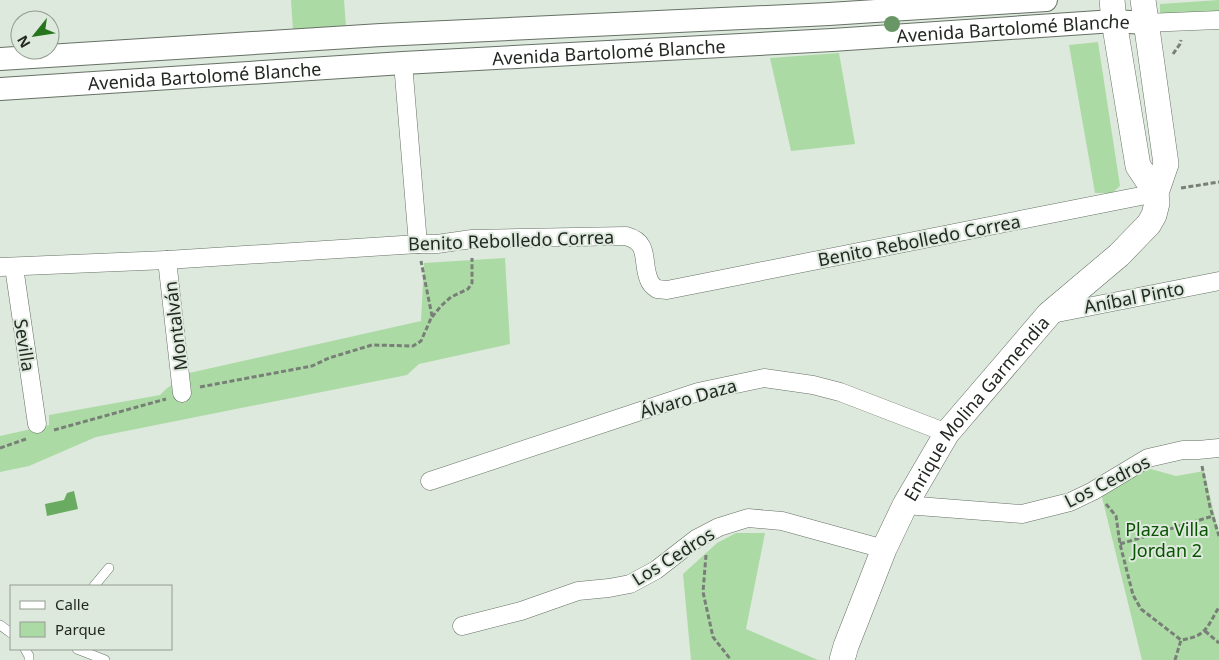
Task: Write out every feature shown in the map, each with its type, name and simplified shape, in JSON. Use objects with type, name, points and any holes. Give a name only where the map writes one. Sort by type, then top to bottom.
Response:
[{"type":"main road","points":[[1113,11],[1138,166],[1156,193]]},
{"type":"main road","name":"Enrique Molina Garmendia","points":[[842,660],[884,549],[905,505],[947,433],[1049,314],[1119,256],[1149,224],[1154,215],[1157,203],[1156,193],[1166,164],[1144,11]]},
{"type":"street","name":"Avenida Bartolomé Blanche","points":[[0,59],[381,35],[829,14],[1046,0]]},
{"type":"street","name":"Avenida Bartolomé Blanche","points":[[0,89],[402,63],[832,40],[1113,11],[1144,11],[1219,20]]},
{"type":"street","points":[[829,14],[832,40]]},
{"type":"street","points":[[402,63],[418,244]]},
{"type":"street","name":"Benito Rebolledo Correa","points":[[7,267],[167,260],[437,244],[472,239],[626,236],[636,239],[643,248],[649,281],[657,289],[667,290],[1156,193]]},
{"type":"street","name":"Montalván","points":[[167,260],[182,393]]},
{"type":"street","name":"Sevilla","points":[[7,267],[38,431]]},
{"type":"street","name":"Aníbal Pinto","points":[[1049,314],[1219,280]]},
{"type":"street","name":"Álvaro Daza","points":[[430,481],[698,392],[764,378],[813,385],[840,392],[947,433]]},
{"type":"street","name":"Los Cedros","points":[[905,505],[1022,514],[1070,502],[1093,491],[1148,458],[1183,450],[1219,448]]},
{"type":"street","name":"Los Cedros","points":[[462,626],[521,611],[578,591],[630,584],[656,570],[696,539],[719,527],[748,518],[782,521],[884,549]]},
{"type":"lane","points":[[95,585],[109,568]]},
{"type":"lane","points":[[80,650],[105,660]]},
{"type":"path","points":[[1156,193],[1219,182]]},
{"type":"path","points":[[0,448],[38,431],[161,401],[193,388],[312,366],[347,352],[372,345],[413,346],[421,341],[431,319],[441,306],[468,289],[472,282],[472,239]]},
{"type":"path","points":[[418,244],[431,319]]},
{"type":"path","points":[[1198,450],[1219,536]]},
{"type":"path","points":[[1093,491],[1116,516],[1120,544],[1133,595],[1142,609],[1181,640],[1193,638],[1205,631],[1219,607]]},
{"type":"path","points":[[1120,544],[1213,516]]},
{"type":"path","points":[[719,527],[706,556],[703,592],[713,637],[730,660]]},
{"type":"path","points":[[1205,631],[1219,643]]},
{"type":"path","points":[[1175,660],[1181,640]]},
{"type":"green space","points":[[291,0],[344,0],[346,27],[293,30]]},
{"type":"green space","points":[[1219,0],[1219,12],[1160,15],[1160,4]]},
{"type":"green space","points":[[1098,42],[1120,186],[1112,193],[1095,193],[1069,45]]},
{"type":"green space","points":[[839,53],[855,144],[791,151],[770,58]]},
{"type":"green space","points":[[505,258],[510,344],[419,364],[407,375],[96,437],[29,466],[0,472],[0,436],[49,425],[49,415],[160,395],[189,373],[421,321],[424,263]]},
{"type":"green space","name":"Plaza Villa Jordan 2","points":[[1140,466],[1176,476],[1204,471],[1219,534],[1219,660],[1142,660],[1100,489]]},
{"type":"green space","points":[[736,533],[765,533],[746,629],[818,660],[691,660],[683,574],[717,543]]},
{"type":"shaded area","points":[[74,491],[78,509],[47,516],[45,504],[64,500],[67,493]]}]
